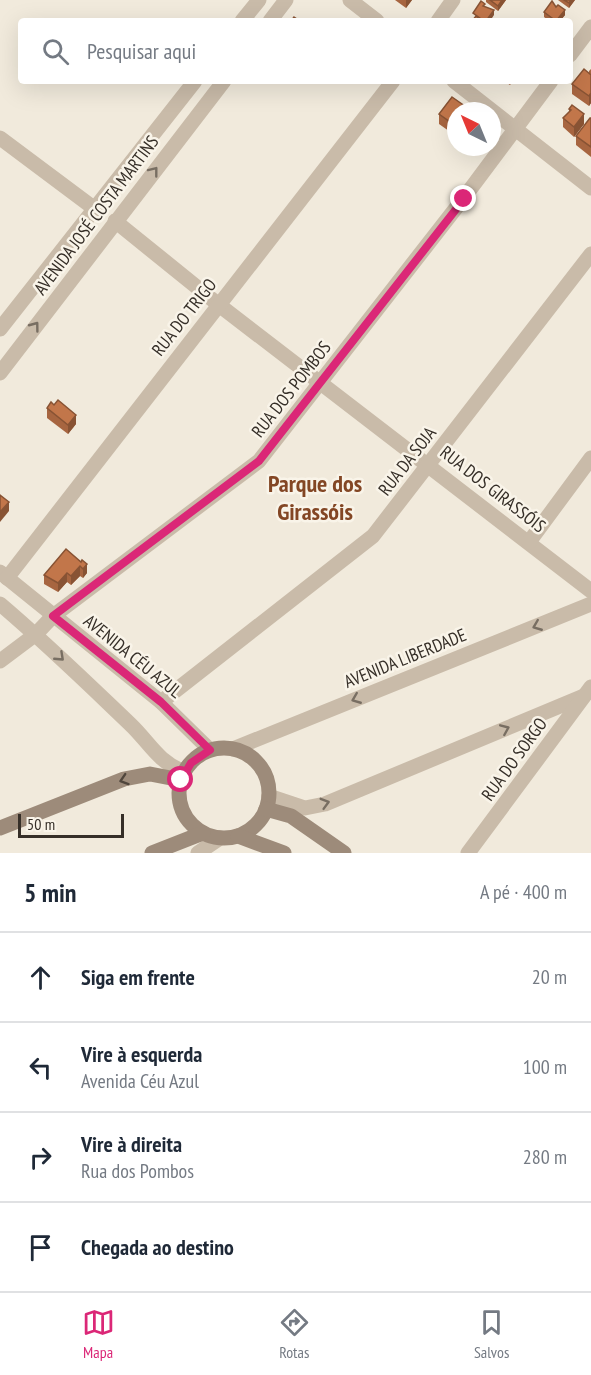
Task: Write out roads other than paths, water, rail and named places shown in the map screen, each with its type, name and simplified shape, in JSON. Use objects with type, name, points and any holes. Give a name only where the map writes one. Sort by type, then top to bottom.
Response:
[{"type":"street","points":[[244,18],[259,0]]},
{"type":"street","points":[[272,18],[286,0]]},
{"type":"street","points":[[350,0],[373,18]]},
{"type":"street","points":[[440,18],[453,0]]},
{"type":"street","points":[[573,51],[591,27]]},
{"type":"street","name":"AVENIDA JOSÉ COSTA MARTINS","points":[[0,329],[193,84]]},
{"type":"street","name":"AVENIDA JOSÉ COSTA MARTINS","points":[[0,373],[222,84]]},
{"type":"street","name":"RUA DO TRIGO","points":[[4,575],[219,305],[391,84]]},
{"type":"street","points":[[458,84],[591,188]]},
{"type":"street","name":"RUA DOS POMBOS","points":[[0,660],[36,634],[53,616],[259,461],[549,84]]},
{"type":"street","points":[[0,138],[95,209]]},
{"type":"street","name":"RUA DOS GIRASSÓIS","points":[[115,221],[219,305],[591,591]]},
{"type":"street","name":"RUA DA SOJA","points":[[161,702],[373,536],[591,254]]},
{"type":"street","points":[[529,542],[591,458]]},
{"type":"street","name":"AVENIDA CÉU AZUL","points":[[4,575],[161,702],[210,750]]},
{"type":"street","points":[[0,604],[36,634],[141,734],[167,765],[183,776]]},
{"type":"street","name":"AVENIDA LIBERDADE","points":[[233,748],[591,604]]},
{"type":"street","points":[[268,802],[305,808],[325,804],[588,692]]},
{"type":"street","name":"RUA DO SORGO","points":[[468,853],[588,692]]},
{"type":"street","points":[[233,748],[255,759],[263,770],[268,802],[255,825],[238,836],[220,838],[203,833],[189,821],[180,804],[183,776],[191,763],[210,750],[233,748]]},
{"type":"street","points":[[0,828],[130,778],[150,774],[183,776]]},
{"type":"street","points":[[268,802],[344,853]]},
{"type":"street","points":[[152,853],[203,833]]},
{"type":"street","points":[[238,836],[284,853]]},
{"type":"street","points":[[198,853],[220,838]]},
{"type":"district","name":"Parque dos Girassóis","points":[[315,497]]}]
